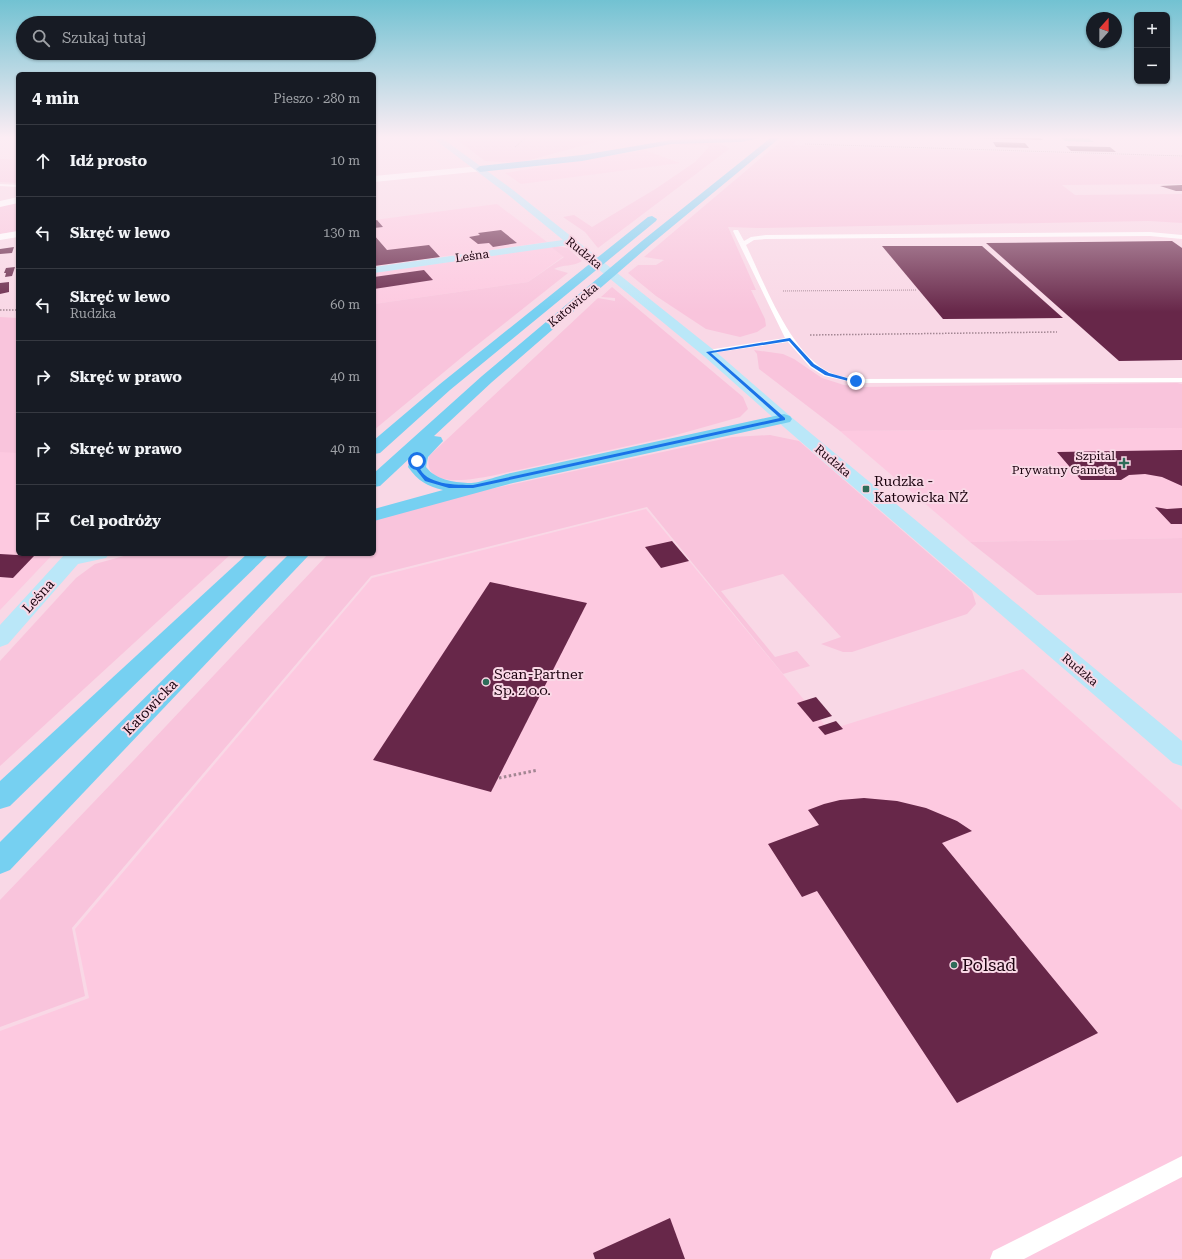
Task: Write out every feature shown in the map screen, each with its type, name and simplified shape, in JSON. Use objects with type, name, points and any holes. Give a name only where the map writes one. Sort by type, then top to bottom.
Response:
[{"type":"main road","name":"Katowicka","points":[[376,480],[487,379],[646,243],[706,195]]},
{"type":"main road","name":"Katowicka","points":[[376,446],[451,382],[659,214]]},
{"type":"main road","points":[[473,487],[449,486],[426,480],[417,467],[417,461],[421,454],[532,350],[565,312]]},
{"type":"main road","points":[[376,514],[473,487],[784,419]]},
{"type":"main road","points":[[0,798],[115,688],[257,556]]},
{"type":"main road","name":"Katowicka","points":[[0,861],[298,556]]},
{"type":"main road","points":[[281,572],[305,556]]},
{"type":"street","name":"Rudzka","points":[[513,195],[708,352],[784,419],[1182,756]]},
{"type":"street","points":[[0,204],[16,200]]},
{"type":"street","points":[[0,237],[16,234]]},
{"type":"street","name":"Leśna","points":[[376,270],[571,242]]},
{"type":"street","name":"Leśna","points":[[0,638],[73,557]]},
{"type":"lane","points":[[736,230],[785,332],[813,365],[827,374],[856,381],[1182,380]]},
{"type":"lane","points":[[743,244],[753,238],[766,237],[1150,234],[1182,238]]},
{"type":"lane","points":[[708,352],[790,339]]},
{"type":"lane","points":[[1001,1259],[1182,1166]]},
{"type":"path","points":[[766,292],[917,290]]},
{"type":"path","points":[[0,310],[16,310]]},
{"type":"path","points":[[785,332],[797,335],[1057,332]]},
{"type":"path","points":[[499,778],[538,770]]},
{"type":"shaded area","points":[[646,195],[668,195],[598,248],[585,232],[563,217],[574,215],[592,227]]},
{"type":"shaded area","points":[[718,195],[1182,195],[1182,223],[1149,221],[757,228],[728,227],[756,290],[751,290],[765,319],[766,326],[757,332],[740,337],[706,329],[656,296],[628,273],[638,265],[656,265],[664,260],[644,257]]},
{"type":"shaded area","points":[[16,203],[16,231],[0,234],[0,206]]},
{"type":"shaded area","points":[[497,204],[547,242],[376,266],[376,220]]},
{"type":"shaded area","points":[[557,246],[568,248],[582,261],[576,264],[561,266],[554,269],[568,273],[467,353],[376,428],[376,304],[528,282],[564,257],[551,247]]},
{"type":"shaded area","points":[[551,247],[564,256],[528,282],[376,304],[376,273]]},
{"type":"shaded area","points":[[612,287],[743,397],[748,409],[740,417],[669,437],[491,476],[451,480],[441,478],[433,474],[429,467],[429,456],[598,298],[615,301],[615,298],[601,297]]},
{"type":"shaded area","points":[[0,317],[16,318],[16,453],[0,452]]},
{"type":"shaded area","points":[[754,350],[783,354],[794,359],[822,378],[844,385],[861,387],[1177,383],[1182,384],[1182,428],[840,431],[759,369],[757,354]]},
{"type":"shaded area","points":[[1182,428],[1182,538],[970,542],[840,431]]},
{"type":"shaded area","points":[[770,435],[799,441],[972,591],[976,604],[967,614],[852,652],[843,652],[821,644],[841,637],[783,574],[721,591],[775,657],[797,651],[810,666],[783,674],[647,507],[371,576],[72,928],[85,996],[0,1027],[0,900],[326,556],[376,556],[376,519],[481,491],[732,437]]},
{"type":"shaded area","points":[[0,451],[16,452],[16,556],[51,556],[0,610]]},
{"type":"shaded area","points":[[646,509],[829,730],[1023,669],[1182,810],[1182,1259],[0,1259],[0,1031],[89,998],[75,929],[372,578]]},
{"type":"shaded area","points":[[1182,538],[1182,593],[1037,595],[970,542]]},
{"type":"shaded area","points":[[124,556],[229,556],[0,766],[0,661],[76,578],[95,564]]},
{"type":"building","points":[[377,220],[383,227],[376,228]]},
{"type":"building","points":[[501,230],[517,243],[493,247],[489,243],[478,244],[469,237],[480,235],[478,233]]},
{"type":"building","points":[[376,237],[387,250],[429,245],[440,257],[376,266]]},
{"type":"building","points":[[1172,241],[1182,248],[1182,360],[1119,361],[986,243]]},
{"type":"building","points":[[882,246],[982,246],[1063,318],[943,319]]},
{"type":"building","points":[[14,247],[12,253],[0,254],[0,249]]},
{"type":"building","points":[[15,267],[12,276],[5,277],[6,273],[4,273],[6,268]]},
{"type":"building","points":[[424,270],[433,280],[376,289],[376,277]]},
{"type":"building","points":[[9,282],[9,292],[0,294],[0,283]]},
{"type":"building","name":"Szpital Prywatny Gameta","points":[[1182,450],[1182,486],[1162,477],[1145,474],[1129,475],[1121,480],[1081,480],[1057,452]]},
{"type":"building","points":[[1155,507],[1167,509],[1182,508],[1182,524],[1171,524]]},
{"type":"building","points":[[672,541],[689,561],[661,568],[645,547]]},
{"type":"building","points":[[0,554],[34,556],[13,578],[0,577]]},
{"type":"building","name":"Scan-Partner Sp. z o.o.","points":[[490,582],[587,603],[491,792],[373,760]]},
{"type":"building","points":[[816,697],[832,716],[813,722],[797,703]]},
{"type":"building","points":[[836,721],[843,729],[825,735],[818,727]]},
{"type":"building","name":"Polsad","points":[[864,798],[897,801],[926,808],[957,821],[972,831],[942,843],[1098,1033],[957,1103],[817,891],[802,897],[768,844],[819,825],[808,810],[840,800]]},
{"type":"building","points":[[670,1218],[685,1259],[595,1259],[593,1253]]},
{"type":"place","name":"Szpital Prywatny Gameta","points":[[1124,463]]},
{"type":"place","name":"Rudzka - Katowicka NŻ","points":[[866,489]]},
{"type":"place","name":"Scan-Partner Sp. z o.o.","points":[[486,682]]},
{"type":"place","name":"Polsad","points":[[954,965]]},
{"type":"route","points":[[417,461],[417,467],[426,480],[449,486],[473,487],[784,419],[708,352],[790,339],[813,365],[827,374],[856,381]]}]
